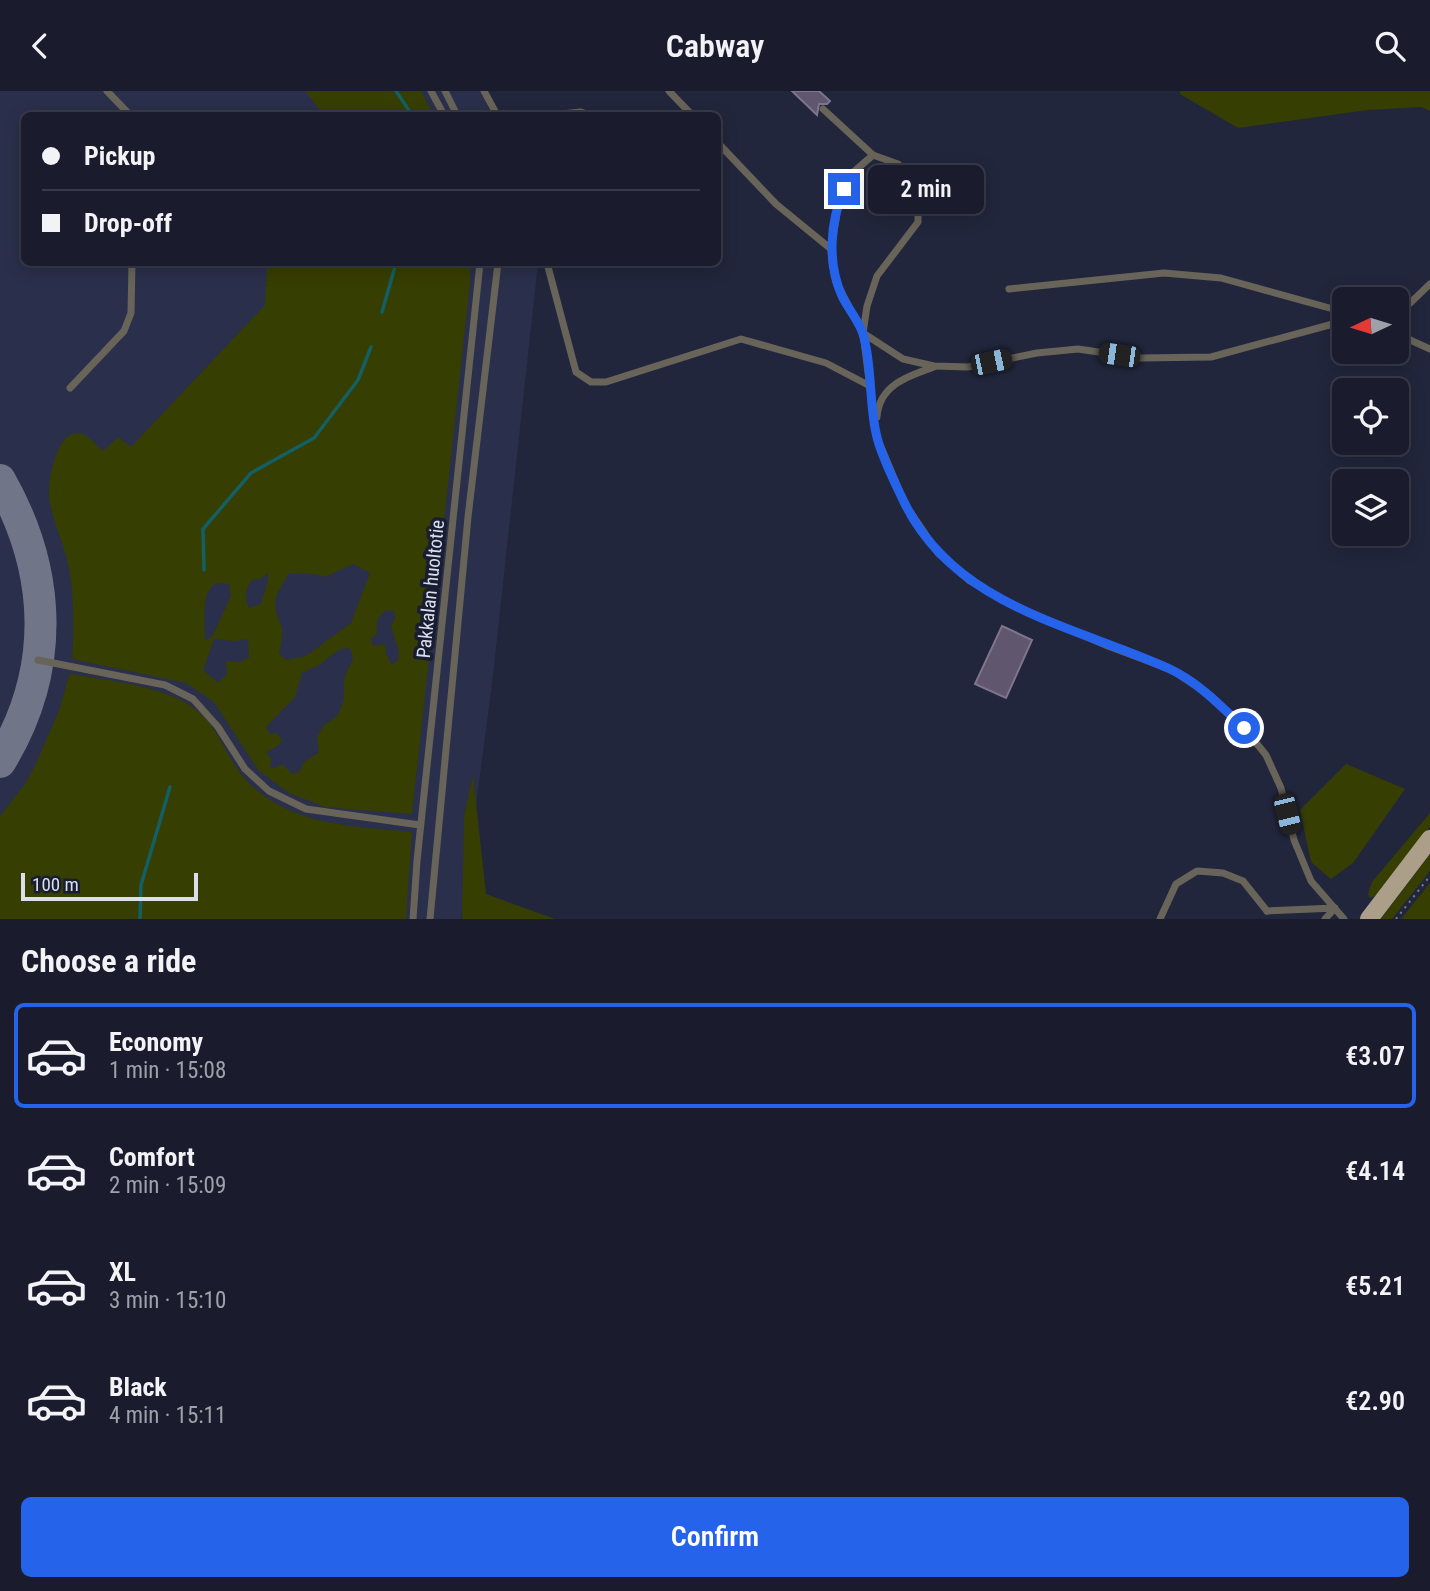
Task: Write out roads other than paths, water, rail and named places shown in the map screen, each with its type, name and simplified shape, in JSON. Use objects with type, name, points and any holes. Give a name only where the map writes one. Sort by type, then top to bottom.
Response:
[{"type":"main road","points":[[1368,919],[1430,839]]},
{"type":"lane","points":[[107,91],[127,112]]},
{"type":"lane","points":[[431,91],[442,112]]},
{"type":"lane","points":[[445,91],[456,112]]},
{"type":"lane","points":[[484,91],[494,112]]},
{"type":"lane","points":[[670,91],[689,112]]},
{"type":"lane","points":[[823,109],[873,155],[898,164],[913,180],[918,200],[918,222],[877,277],[867,306],[863,333],[876,435],[905,504],[938,553],[970,581],[1010,604],[1172,670],[1211,696],[1244,728],[1266,755],[1281,788],[1294,840],[1311,881],[1344,919]]},
{"type":"lane","points":[[721,146],[776,204],[831,249]]},
{"type":"lane","points":[[873,155],[849,176],[839,202],[831,249],[836,282],[863,333],[903,359],[934,366],[968,367],[1037,353],[1078,349],[1140,358],[1211,357],[1332,324]]},
{"type":"lane","points":[[70,388],[124,331],[131,313],[132,266]]},
{"type":"lane","name":"Pakkalan huoltotie","points":[[413,919],[420,825],[480,266]]},
{"type":"lane","points":[[430,919],[468,517],[498,266]]},
{"type":"lane","points":[[548,266],[576,372],[592,381],[606,382],[741,339],[827,363],[870,386]]},
{"type":"lane","points":[[1009,289],[1164,273],[1221,278],[1332,309]]},
{"type":"lane","points":[[1409,304],[1430,284]]},
{"type":"lane","points":[[1409,339],[1430,349]]},
{"type":"lane","points":[[876,435],[878,408],[888,389],[902,379],[934,366]]},
{"type":"lane","points":[[38,660],[165,685],[193,699],[218,727],[245,769],[269,791],[306,809],[420,825]]},
{"type":"lane","points":[[1160,919],[1176,884],[1197,871],[1223,873],[1243,881],[1267,911]]},
{"type":"lane","points":[[1267,911],[1335,908]]},
{"type":"lane","points":[[1325,919],[1335,908]]},
{"type":"lane","points":[[1262,919],[1267,911]]},
{"type":"waterway","points":[[396,91],[410,112]]},
{"type":"waterway","points":[[382,312],[395,266]]},
{"type":"waterway","points":[[204,570],[203,529],[251,473],[314,438],[358,380],[371,347]]},
{"type":"waterway","points":[[140,919],[141,885],[170,787]]}]
